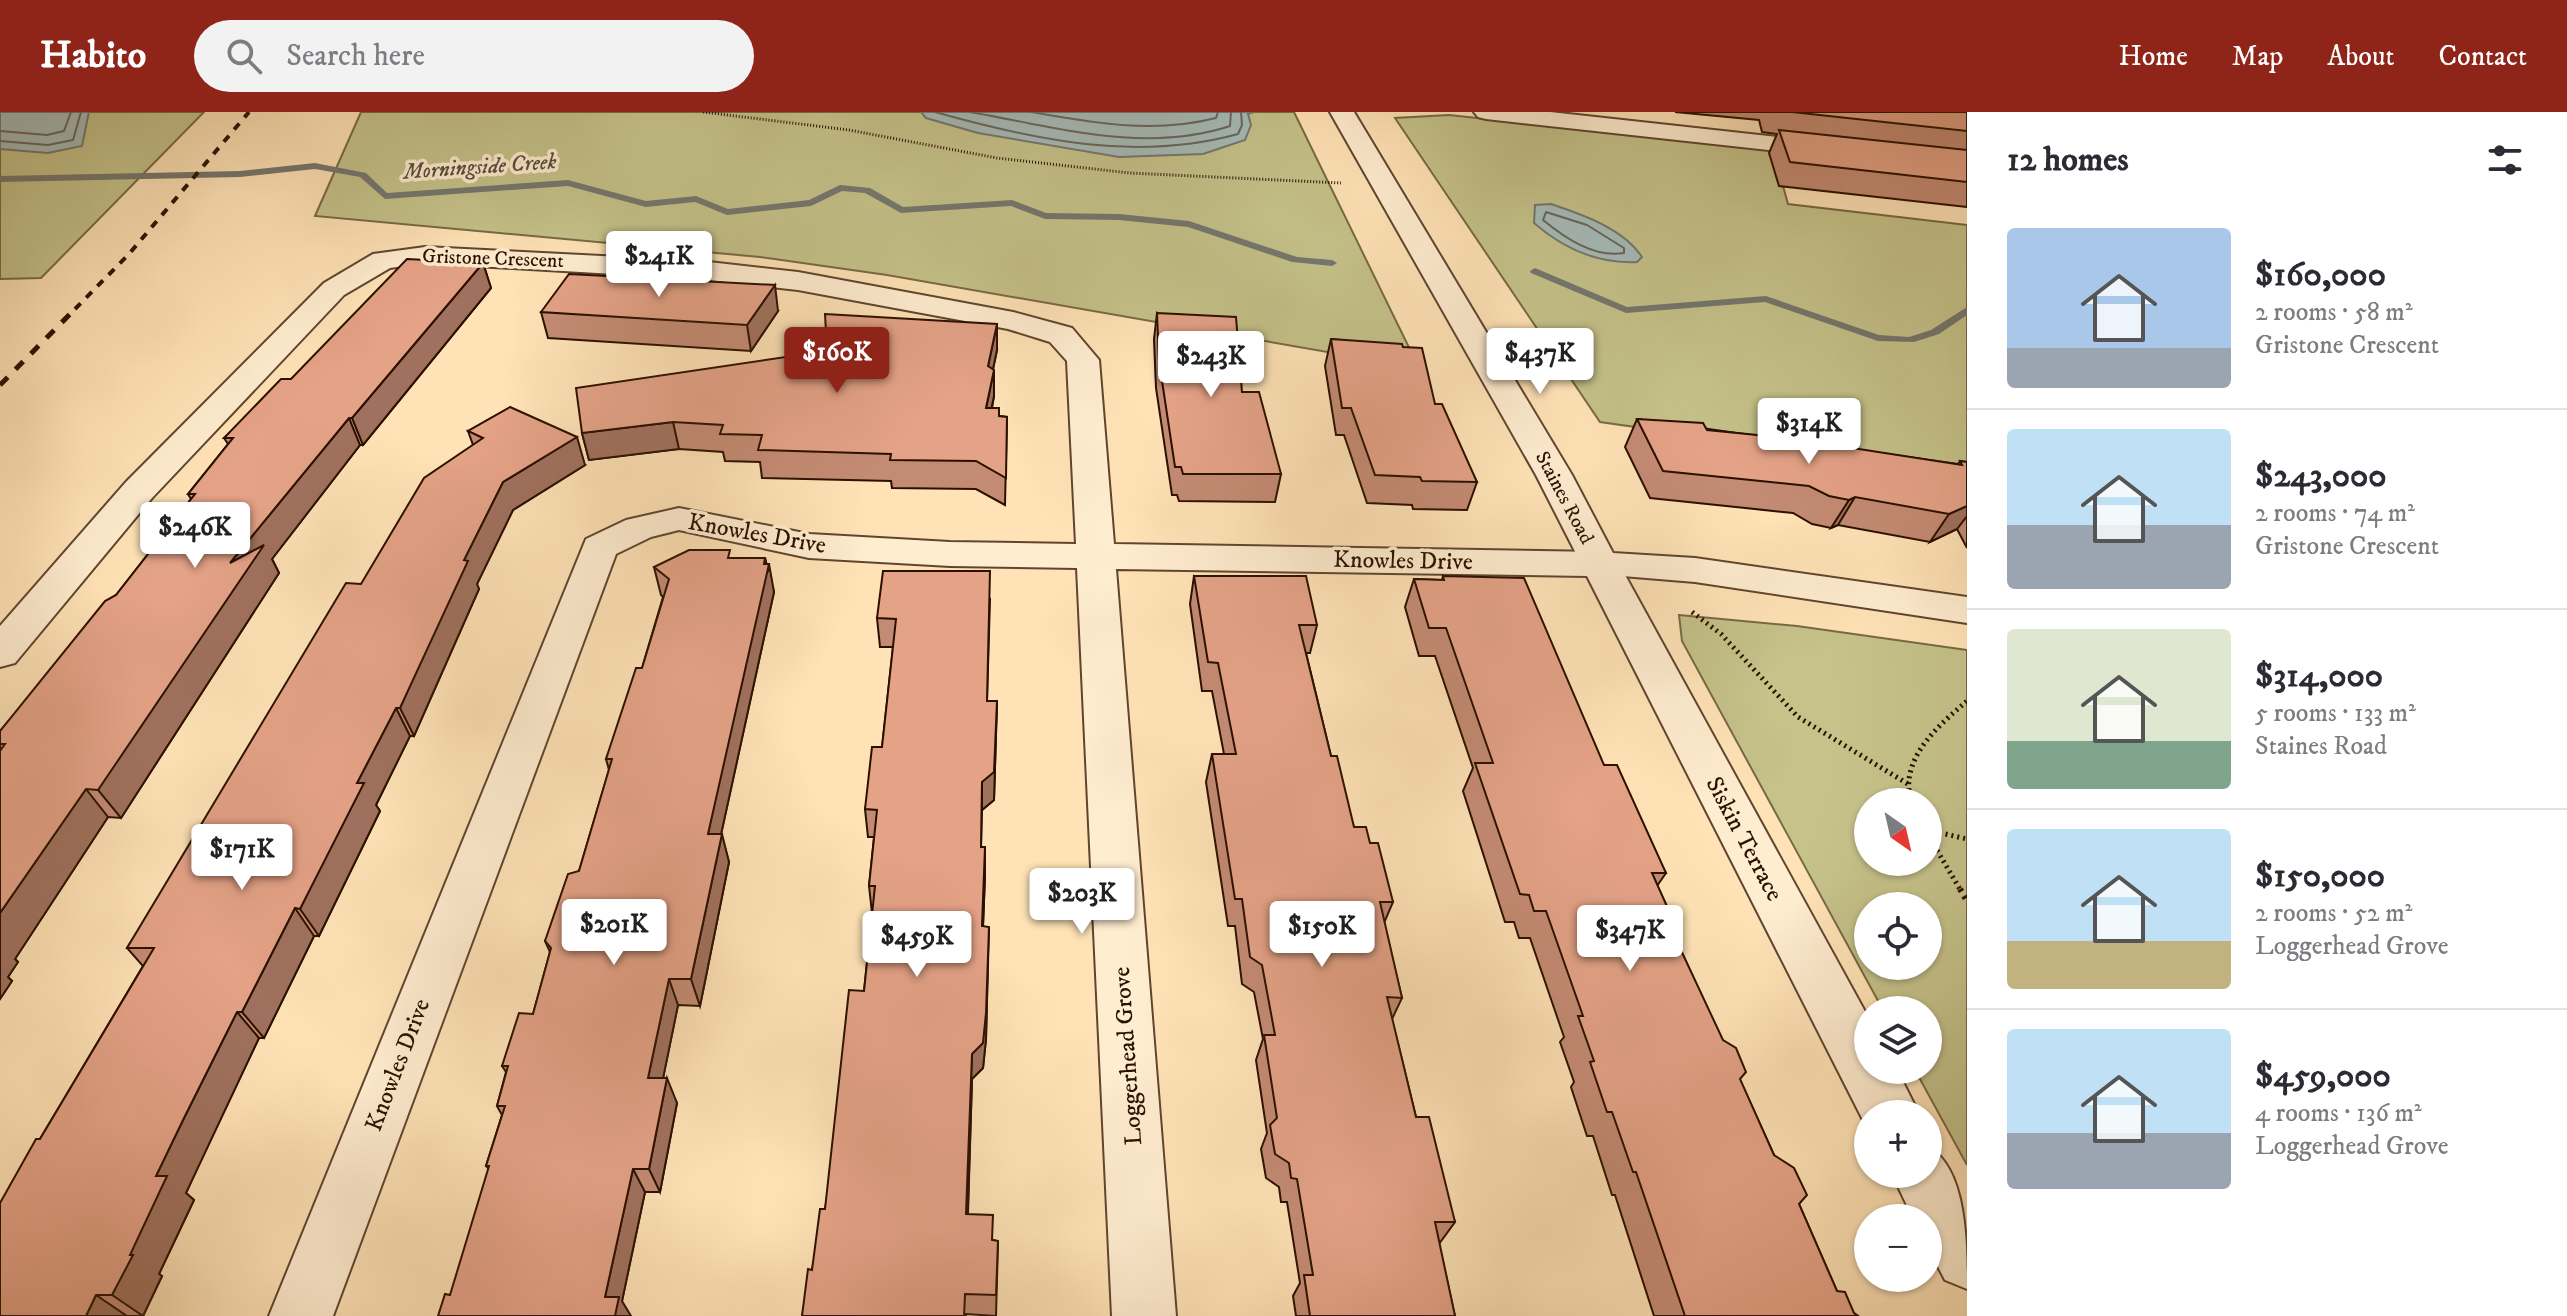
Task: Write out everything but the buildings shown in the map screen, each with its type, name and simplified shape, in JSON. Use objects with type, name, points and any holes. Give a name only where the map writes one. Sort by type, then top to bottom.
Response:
[{"type":"street","name":"Staines Road","points":[[1342,112],[1428,257],[1444,292],[1554,475],[1600,564],[1695,570],[1967,610]]},
{"type":"street","points":[[1486,112],[1858,153]]},
{"type":"street","name":"Gristone Crescent","points":[[0,653],[139,490],[334,289],[383,260],[425,255],[700,270],[784,279],[1013,321],[1061,335],[1083,360],[1097,557]]},
{"type":"street","name":"Knowles Drive","points":[[301,1316],[599,547],[639,528],[679,519],[809,546],[950,554],[1600,564]]},
{"type":"street","name":"Loggerhead Grove","points":[[1097,557],[1096,596],[1144,1316]]},
{"type":"street","name":"Siskin Terrace","points":[[1600,564],[1883,1100]]},
{"type":"street","points":[[1930,1188],[1967,1258]]},
{"type":"path","points":[[703,112],[849,130],[997,158],[1130,173],[1384,184]]},
{"type":"path","points":[[1690,610],[1721,634],[1798,717],[1908,784]]},
{"type":"path","points":[[1908,788],[1913,761],[1933,729],[1967,701]]},
{"type":"path","points":[[1942,835],[1967,839]]},
{"type":"path","points":[[1942,857],[1967,901]]},
{"type":"shaded area","points":[[0,112],[204,112],[41,278],[0,279]]},
{"type":"shaded area","points":[[361,112],[1294,112],[1419,368],[887,275],[760,257],[315,216]]},
{"type":"shaded area","points":[[1449,115],[1773,150],[1788,204],[1967,225],[1967,474],[1600,422],[1395,118]]},
{"type":"shaded area","points":[[1679,615],[1797,626],[1967,650],[1967,1165],[1942,1119],[1942,1100],[1931,1100],[1923,1084],[1942,1084],[1942,996],[1875,996],[1867,980],[1942,980],[1942,892],[1854,892],[1854,957],[1682,641]]},
{"type":"water","points":[[0,112],[89,112],[82,146],[48,153],[0,149]]},
{"type":"water","points":[[921,112],[1254,112],[1248,114],[1251,125],[1245,140],[1203,154],[1119,157],[978,133],[926,118]]},
{"type":"water","points":[[1551,204],[1613,230],[1642,257],[1637,262],[1622,262],[1595,257],[1569,247],[1534,223],[1535,205]]},
{"type":"waterway","name":"Morningside Creek","points":[[0,179],[240,174],[315,166],[363,175],[385,196],[568,183],[646,204],[696,199],[727,212],[811,203],[840,188],[867,190],[901,210],[1012,203],[1045,216],[1119,217],[1189,224],[1296,260],[1332,263]]},
{"type":"waterway","name":"Morningside Creek","points":[[1535,271],[1626,310],[1766,299],[1878,338],[1910,340],[1935,332],[1967,310]]},
{"type":"railway","points":[[75,309],[129,254],[249,112]]},
{"type":"railway","points":[[0,385],[77,307]]}]
